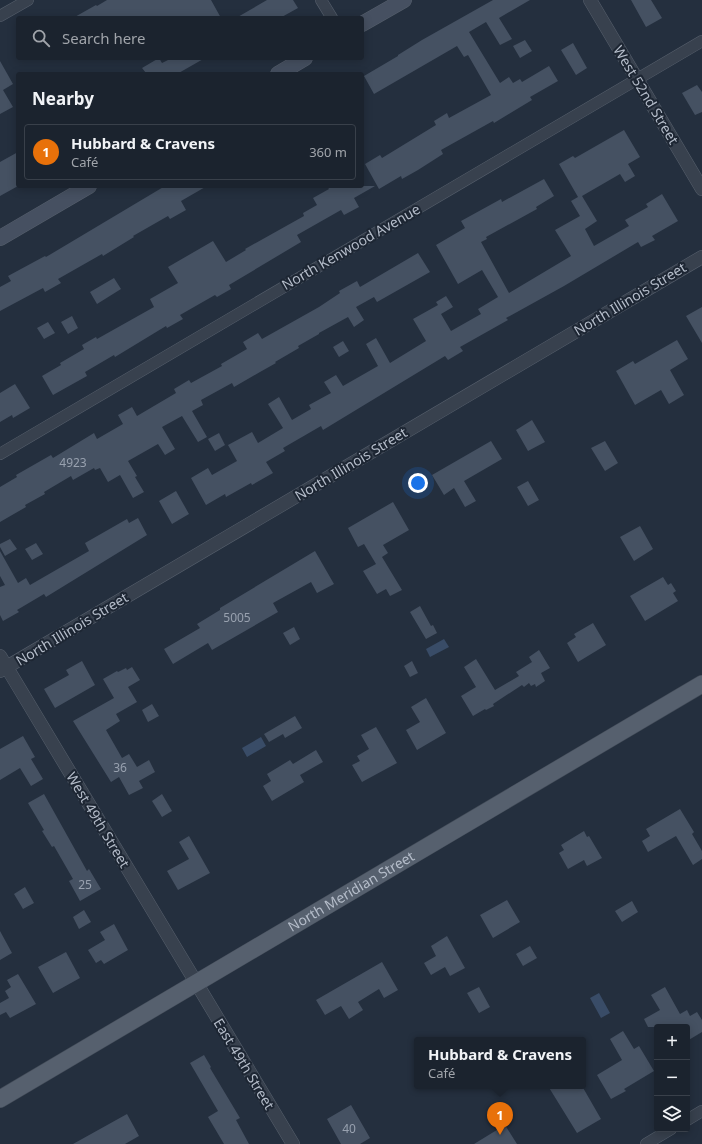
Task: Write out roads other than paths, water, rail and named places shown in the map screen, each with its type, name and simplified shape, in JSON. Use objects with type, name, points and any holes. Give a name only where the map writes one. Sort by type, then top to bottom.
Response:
[{"type":"main road","points":[[364,23],[404,0]]},
{"type":"main road","points":[[281,72],[302,60]]},
{"type":"main road","points":[[0,238],[86,188]]},
{"type":"main road","name":"North Meridian Street","points":[[0,1099],[702,684]]},
{"type":"street","points":[[0,16],[28,0]]},
{"type":"street","points":[[322,0],[331,16]]},
{"type":"street","name":"West 52nd Street","points":[[590,0],[702,189]]},
{"type":"street","name":"North Kenwood Avenue","points":[[0,454],[702,41]]},
{"type":"street","name":"North Illinois Street","points":[[2,665],[702,257]]},
{"type":"street","name":"West 49th Street","points":[[2,665],[196,983]]},
{"type":"street","name":"East 49th Street","points":[[196,983],[292,1144]]},
{"type":"street","points":[[690,1118],[702,1111]]},
{"type":"street","points":[[646,1144],[666,1132]]},
{"type":"water","points":[[444,639],[449,647],[430,657],[426,649]]},
{"type":"water","points":[[261,737],[266,746],[247,757],[242,748]]},
{"type":"water","points":[[599,993],[610,1013],[601,1018],[590,998]]},
{"type":"place","name":"Hubbard & Cravens","points":[[500,1135]]}]
